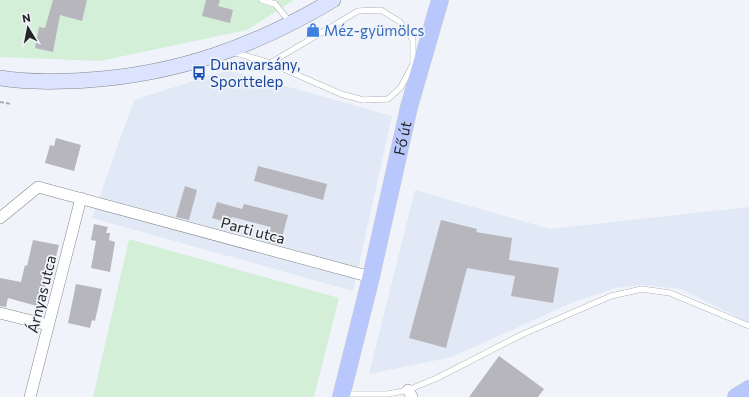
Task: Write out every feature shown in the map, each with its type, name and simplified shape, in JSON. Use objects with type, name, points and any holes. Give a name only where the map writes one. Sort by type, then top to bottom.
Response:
[{"type":"main road","name":"Fő út","points":[[342,395],[371,277],[409,107],[440,0]]},
{"type":"main road","points":[[736,397],[749,389]]},
{"type":"street","points":[[0,78],[54,82],[124,78],[162,71],[229,51],[291,24],[333,0]]},
{"type":"street","points":[[430,0],[433,7],[433,20]]},
{"type":"street","points":[[0,218],[38,187],[81,198]]},
{"type":"street","name":"Parti utca","points":[[81,198],[128,213],[371,277]]},
{"type":"street","name":"Árnyas utca","points":[[30,397],[81,198]]},
{"type":"street","points":[[0,313],[48,326]]},
{"type":"lane","points":[[262,0],[275,4],[291,24]]},
{"type":"lane","points":[[229,51],[270,63],[341,94],[363,100],[388,99],[401,86],[413,64],[413,40],[400,22],[381,10],[358,11],[270,63]]},
{"type":"lane","points":[[342,395],[410,393],[522,334],[611,296],[642,290],[670,293],[749,326]]},
{"type":"path","points":[[0,102],[12,104]]},
{"type":"shaded area","points":[[228,70],[392,116],[353,291],[92,218],[134,100]]},
{"type":"shaded area","points":[[415,190],[550,229],[749,207],[749,323],[681,289],[642,285],[616,288],[576,301],[452,357],[369,374]]},
{"type":"green space","points":[[0,0],[294,0],[247,30],[100,61],[0,57]]},
{"type":"green space","points":[[129,239],[339,298],[314,397],[93,397]]},
{"type":"building","points":[[53,0],[87,0],[82,21],[60,15],[53,52],[35,48],[39,27],[45,28]]},
{"type":"building","points":[[206,0],[220,0],[218,6],[233,10],[230,23],[202,16]]},
{"type":"building","points":[[56,138],[81,145],[74,171],[45,163],[50,145],[54,146]]},
{"type":"building","points":[[258,166],[327,184],[323,200],[254,181]]},
{"type":"building","points":[[185,186],[197,190],[189,220],[176,217]]},
{"type":"building","points":[[217,202],[242,209],[244,204],[288,215],[280,245],[267,242],[271,227],[232,217],[230,223],[212,218]]},
{"type":"building","points":[[441,220],[477,229],[476,232],[512,238],[509,260],[559,268],[553,303],[511,296],[515,276],[467,268],[446,348],[409,338]]},
{"type":"building","points":[[94,224],[108,227],[106,233],[110,233],[109,240],[115,242],[110,272],[91,268],[96,241],[91,240]]},
{"type":"building","points":[[33,240],[59,245],[53,268],[50,267],[42,297],[40,296],[37,306],[8,298],[6,307],[0,306],[0,278],[21,282],[25,265],[27,266]]},
{"type":"building","points":[[76,284],[102,289],[95,321],[92,320],[90,328],[68,323]]},
{"type":"building","points":[[499,356],[544,389],[538,397],[469,397]]},
{"type":"place","name":"Méz-gyümölcs","points":[[313,30]]},
{"type":"place","name":"Dunavarsány, Sporttelep","points":[[199,73]]}]
